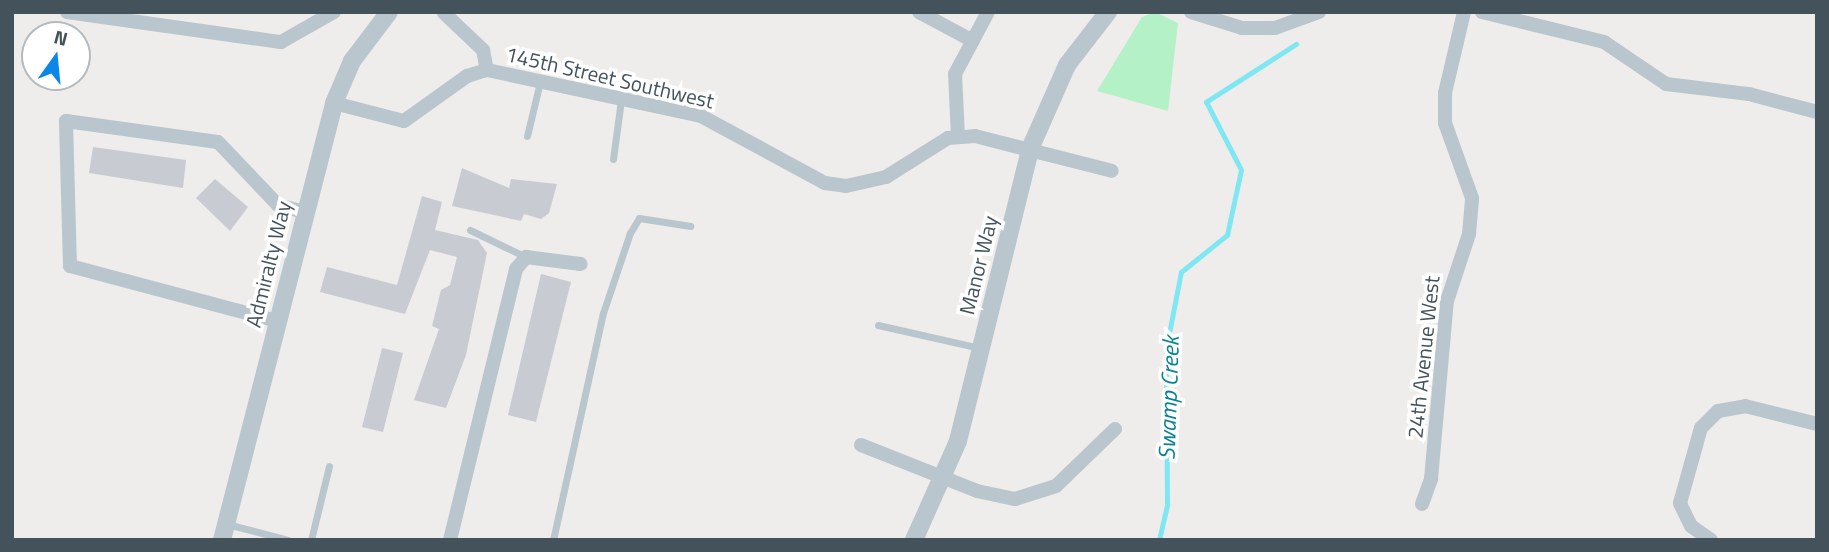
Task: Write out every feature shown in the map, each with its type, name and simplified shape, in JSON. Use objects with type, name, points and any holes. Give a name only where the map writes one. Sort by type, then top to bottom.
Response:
[{"type":"street","points":[[68,12],[281,42],[334,12]]},
{"type":"street","name":"Admiralty Way","points":[[224,532],[334,103],[352,61],[389,12]]},
{"type":"street","points":[[919,12],[972,41]]},
{"type":"street","points":[[958,137],[954,74],[988,12]]},
{"type":"street","name":"Manor Way","points":[[914,540],[946,480],[1030,149],[1067,65],[1108,12]]},
{"type":"street","points":[[1191,12],[1242,28],[1275,28],[1319,12]]},
{"type":"street","name":"24th Avenue West","points":[[1422,504],[1432,480],[1447,301],[1469,234],[1472,198],[1445,123],[1445,93],[1464,12]]},
{"type":"street","points":[[1482,12],[1604,42],[1666,84],[1749,94],[1817,112]]},
{"type":"street","name":"145th Street Southwest","points":[[443,13],[483,50],[487,70]]},
{"type":"street","name":"145th Street Southwest","points":[[334,103],[404,121],[467,76],[487,70],[701,116],[825,183],[846,186],[886,177],[926,148],[958,137],[1030,149],[1112,172]]},
{"type":"street","points":[[277,321],[70,266],[66,121],[218,142],[278,205],[304,212]]},
{"type":"street","points":[[450,540],[516,269],[526,257],[581,264]]},
{"type":"street","points":[[1711,540],[1691,526],[1680,503],[1701,428],[1718,411],[1745,406],[1817,424]]},
{"type":"street","points":[[862,444],[946,480],[999,498],[1037,496],[1056,486],[1115,429]]},
{"type":"lane","points":[[527,136],[540,82]]},
{"type":"lane","points":[[613,159],[621,100]]},
{"type":"lane","points":[[553,540],[576,458],[603,313],[629,233],[639,218],[690,226]]},
{"type":"lane","points":[[470,230],[526,257]]},
{"type":"lane","points":[[878,325],[981,349]]},
{"type":"lane","points":[[311,540],[329,466]]},
{"type":"lane","points":[[224,532],[288,540]]},
{"type":"green space","points":[[1155,12],[1178,23],[1168,111],[1097,91],[1142,17]]},
{"type":"building","points":[[93,147],[186,160],[183,188],[89,173]]},
{"type":"building","points":[[462,168],[509,188],[511,179],[557,184],[549,213],[541,219],[524,214],[521,221],[452,206]]},
{"type":"building","points":[[215,179],[248,207],[230,231],[196,198]]},
{"type":"building","points":[[422,196],[442,202],[435,230],[478,240],[487,253],[466,355],[446,408],[414,400],[439,329],[432,326],[441,290],[450,285],[457,257],[430,250],[405,314],[320,292],[327,267],[397,285]]},
{"type":"building","points":[[541,274],[571,282],[536,422],[508,415]]},
{"type":"building","points":[[382,348],[403,353],[383,432],[362,427]]},
{"type":"waterway","name":"Swamp Creek","points":[[1159,540],[1167,505],[1166,349],[1181,272],[1227,235],[1241,170],[1206,102],[1296,44]]}]
